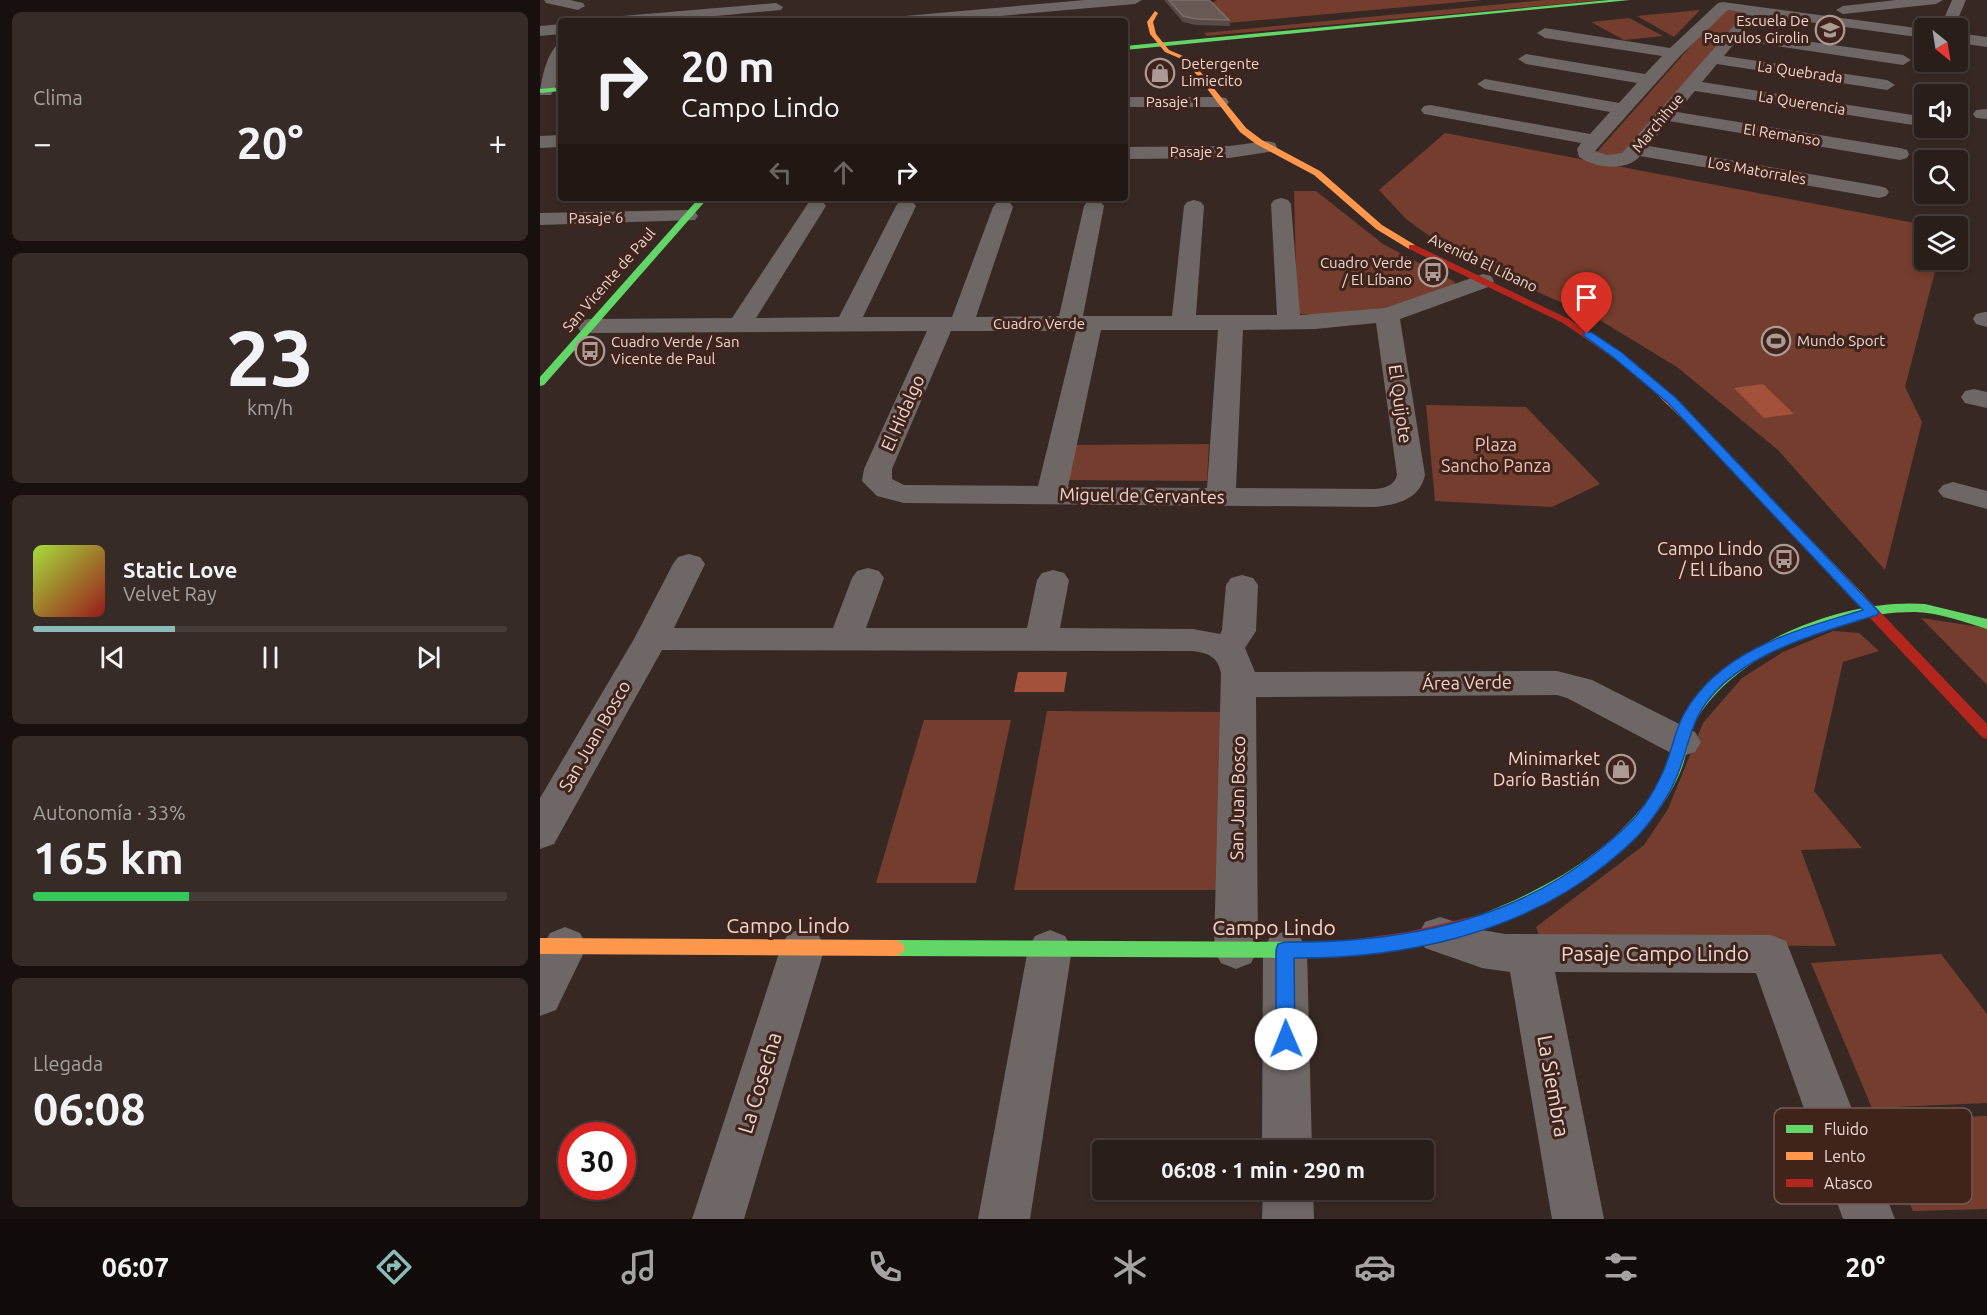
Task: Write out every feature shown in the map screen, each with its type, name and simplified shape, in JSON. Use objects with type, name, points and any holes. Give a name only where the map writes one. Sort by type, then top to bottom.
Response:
[{"type":"main road","points":[[1147,0],[1155,13],[1179,30],[1192,48],[1188,60]]},
{"type":"main road","points":[[1128,47],[1179,30],[1522,0]]},
{"type":"main road","points":[[1179,30],[1502,12],[1628,0]]},
{"type":"main road","points":[[1488,3],[1502,12]]},
{"type":"main road","points":[[1155,13],[1150,22],[1156,39]]},
{"type":"main road","points":[[1128,37],[1156,39]]},
{"type":"main road","name":"Avenida El Líbano","points":[[1156,39],[1167,51],[1188,60],[1243,130],[1268,147],[1317,173],[1379,227],[1402,242],[1580,330],[1645,377],[1700,429],[1987,733]]},
{"type":"main road","name":"San Vicente de Paul","points":[[540,383],[701,201]]},
{"type":"main road","name":"Campo Lindo","points":[[553,946],[1329,950],[1386,945],[1440,935],[1512,911],[1544,896],[1593,865],[1618,844],[1641,821],[1662,791],[1690,717],[1705,694],[1740,663],[1794,636],[1872,612],[1895,608],[1921,608],[1987,624]]},
{"type":"street","points":[[551,0],[579,3],[572,18]]},
{"type":"street","points":[[928,18],[1135,0]]},
{"type":"street","points":[[1793,15],[1936,0]]},
{"type":"street","points":[[1951,18],[1959,0]]},
{"type":"street","points":[[1717,3],[1914,32]]},
{"type":"street","name":"Marchihue","points":[[1717,3],[1586,149],[1586,153],[1601,160],[1619,161],[1629,157],[1755,10]]},
{"type":"street","points":[[652,18],[776,9]]},
{"type":"street","points":[[540,31],[558,29]]},
{"type":"street","points":[[1545,33],[1674,53]]},
{"type":"street","points":[[1733,35],[1903,60]]},
{"type":"street","points":[[1968,39],[1987,42]]},
{"type":"street","points":[[547,93],[558,58]]},
{"type":"street","points":[[1526,59],[1649,80]]},
{"type":"street","name":"La Quebrada","points":[[1713,59],[1887,85]]},
{"type":"street","points":[[1485,84],[1623,109]]},
{"type":"street","name":"La Querencia","points":[[1690,85],[1913,120]]},
{"type":"street","name":"Pasaje 1","points":[[1128,102],[1220,102]]},
{"type":"street","points":[[1430,110],[1594,140]]},
{"type":"street","name":"El Remanso","points":[[1664,116],[1900,154]]},
{"type":"street","points":[[540,142],[558,141]]},
{"type":"street","name":"Pasaje 2","points":[[1128,153],[1229,152],[1268,147]]},
{"type":"street","name":"Los Matorrales","points":[[1634,149],[1879,192]]},
{"type":"street","points":[[543,222],[569,201]]},
{"type":"street","points":[[1281,204],[1289,322]]},
{"type":"street","points":[[739,326],[816,206]]},
{"type":"street","points":[[847,325],[906,206]]},
{"type":"street","points":[[1051,495],[1080,323],[1094,206]]},
{"type":"street","points":[[1183,323],[1194,206]]},
{"type":"street","name":"El Hidalgo","points":[[881,486],[876,475],[878,469],[1003,207]]},
{"type":"street","name":"Pasaje 6","points":[[543,222],[688,216]]},
{"type":"street","name":"Cuadro Verde","points":[[589,326],[847,325],[946,329],[1080,323],[1183,323],[1231,328],[1289,322],[1340,321],[1387,315],[1484,281]]},
{"type":"street","name":"El Quijote","points":[[1387,315],[1411,475],[1410,481],[1402,491]]},
{"type":"street","points":[[1221,496],[1231,328]]},
{"type":"street","name":"Miguel de Cervantes","points":[[881,486],[904,494],[1375,498],[1402,491]]},
{"type":"street","points":[[1953,491],[1987,500]]},
{"type":"street","name":"San Juan Bosco","points":[[540,833],[651,639],[689,564]]},
{"type":"street","points":[[845,640],[868,578]]},
{"type":"street","points":[[1041,640],[1053,580]]},
{"type":"street","points":[[651,639],[1193,640],[1217,644],[1227,649],[1239,632],[1242,585]]},
{"type":"street","name":"San Juan Bosco","points":[[1227,649],[1238,664],[1239,685],[1236,950]]},
{"type":"street","name":"Área Verde","points":[[1239,685],[1557,683],[1579,689],[1682,742]]},
{"type":"street","name":"Pasaje Campo Lindo","points":[[1440,935],[1482,949],[1529,953],[1771,954],[1828,1108]]},
{"type":"street","points":[[540,996],[553,946]]},
{"type":"street","name":"La Cosecha","points":[[718,1219],[803,947]]},
{"type":"street","points":[[1004,1219],[1050,949]]},
{"type":"street","points":[[1285,950],[1287,1140]]},
{"type":"street","name":"La Siembra","points":[[1529,953],[1578,1219]]},
{"type":"street","points":[[1288,1200],[1288,1219]]},
{"type":"street","name":"Pasaje Campo Lindo","points":[[1863,1204],[1869,1219]]},
{"type":"green space","points":[[1217,0],[1483,0],[1227,23],[1210,4]]},
{"type":"green space","points":[[1545,0],[1605,0],[1207,36],[1204,33]]},
{"type":"green space","points":[[1700,10],[1674,37],[1637,16]]},
{"type":"green space","points":[[1728,10],[1742,12],[1745,15],[1623,157],[1616,159],[1597,152],[1721,12]]},
{"type":"green space","points":[[1629,18],[1663,36],[1624,40],[1591,22]]},
{"type":"green space","name":"Mundo Sport","points":[[1445,133],[1914,223],[1914,270],[1935,270],[1905,387],[1922,422],[1885,570],[1778,450],[1677,367],[1593,316],[1493,273],[1442,245],[1406,219],[1379,190]]},
{"type":"green space","points":[[1294,191],[1316,191],[1383,244],[1455,282],[1454,290],[1389,310],[1340,314],[1297,314]]},
{"type":"green space","name":"Plaza Sancho Panza","points":[[1426,405],[1526,407],[1600,484],[1552,507],[1435,501]]},
{"type":"green space","points":[[1209,444],[1207,481],[1062,480],[1069,445]]},
{"type":"green space","points":[[1921,618],[1987,628],[1987,685]]},
{"type":"green space","points":[[1833,631],[1859,633],[1879,651],[1843,662],[1814,791],[1862,848],[1801,850],[1836,946],[1543,945],[1536,927],[1644,845],[1668,809],[1703,723],[1742,678],[1783,652]]},
{"type":"green space","points":[[1047,711],[1226,712],[1216,890],[1014,890]]},
{"type":"green space","points":[[924,720],[1011,720],[976,883],[876,883]]},
{"type":"green space","points":[[1941,954],[1987,1014],[1987,1103],[1872,1108],[1811,963]]},
{"type":"green space","points":[[1987,1116],[1987,1209],[1913,1211],[1910,1204],[1972,1204],[1972,1117]]},
{"type":"shaded area","points":[[1763,384],[1794,414],[1764,418],[1734,388]]},
{"type":"shaded area","points":[[1018,672],[1067,672],[1064,692],[1014,692]]},
{"type":"building","points":[[1169,0],[1209,0],[1229,20],[1196,19],[1183,16]]},
{"type":"traffic: fast","points":[[1128,48],[1627,0]]},
{"type":"traffic: fast","points":[[540,91],[558,89]]},
{"type":"traffic: fast","points":[[540,383],[701,201]]},
{"type":"traffic: fast","points":[[1483,921],[1527,903],[1569,880],[1608,853],[1626,837],[1657,800],[1665,786],[1675,765],[1684,732],[1693,713],[1712,690],[1762,651],[1823,623],[1855,614],[1886,609],[1925,609],[1987,624]]},
{"type":"traffic: fast","points":[[896,948],[1334,950]]},
{"type":"traffic: slow","points":[[1155,13],[1150,22],[1153,34],[1167,51],[1188,60],[1243,130],[1259,142],[1317,173],[1379,227],[1412,247]]},
{"type":"traffic: slow","points":[[1623,360],[1645,377],[1699,429],[1859,598]]},
{"type":"traffic: slow","points":[[540,946],[896,948]]},
{"type":"traffic: jam","points":[[1412,247],[1566,321],[1623,360]]},
{"type":"traffic: jam","points":[[1859,598],[1987,733]]},
{"type":"traffic: jam","points":[[1334,950],[1407,940],[1483,921]]},
{"type":"place","name":"Escuela De Parvulos Girolin","points":[[1830,30]]},
{"type":"place","name":"Detergente Limiecito","points":[[1160,73]]},
{"type":"place","name":"Cuadro Verde / El Líbano","points":[[1433,272]]},
{"type":"place","name":"Mundo Sport","points":[[1776,341]]},
{"type":"place","name":"Cuadro Verde / San Vicente de Paul","points":[[590,351]]},
{"type":"place","name":"Campo Lindo / El Líbano","points":[[1784,559]]},
{"type":"place","name":"Minimarket Darío Bastián","points":[[1621,769]]},
{"type":"route","points":[[1286,1039],[1285,950],[1329,950],[1386,945],[1440,935],[1512,911],[1544,896],[1584,872],[1618,844],[1641,821],[1662,791],[1674,767],[1690,717],[1705,694],[1722,678],[1740,663],[1794,636],[1872,612],[1672,401],[1617,354],[1587,334]]}]
